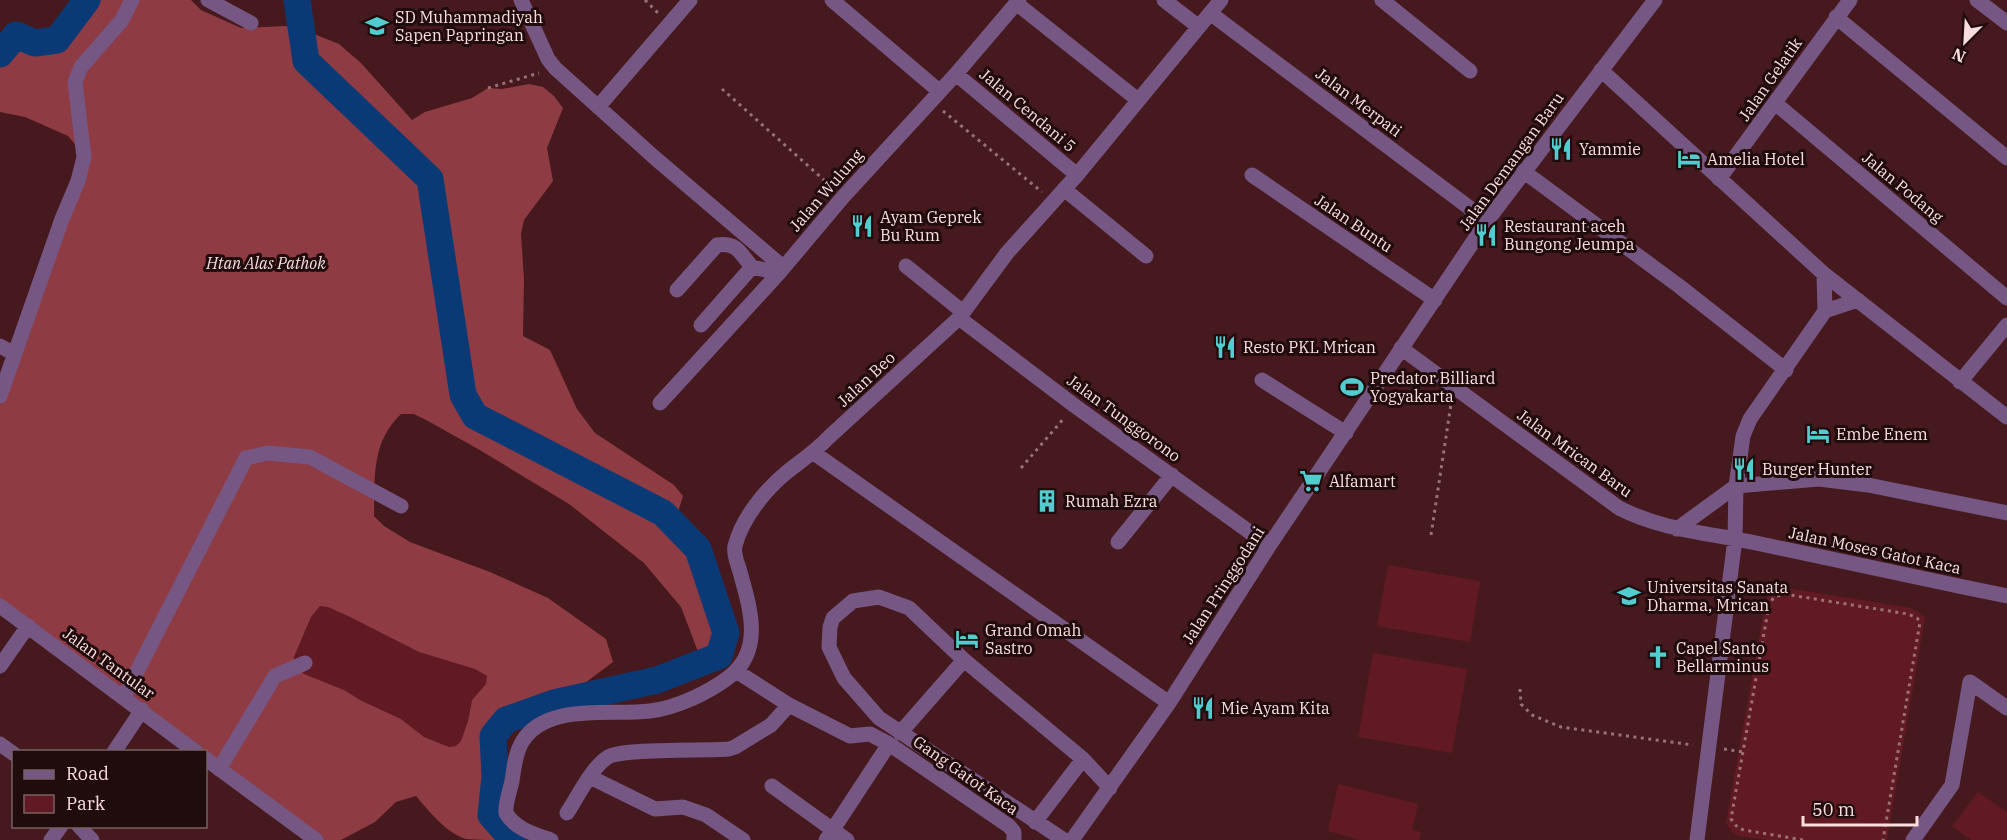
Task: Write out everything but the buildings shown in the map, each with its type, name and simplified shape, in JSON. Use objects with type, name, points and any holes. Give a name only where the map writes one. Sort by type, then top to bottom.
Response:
[{"type":"street","points":[[0,396],[84,157],[75,82],[81,67],[122,20],[132,0]]},
{"type":"street","points":[[208,0],[250,23]]},
{"type":"street","points":[[521,0],[548,59],[555,68],[781,270]]},
{"type":"street","points":[[598,107],[690,0]]},
{"type":"street","points":[[832,0],[935,95]]},
{"type":"street","points":[[1164,0],[1199,27]]},
{"type":"street","name":"Jalan Beo","points":[[736,671],[749,649],[753,624],[735,553],[737,539],[768,491],[787,472],[814,453],[961,315],[1007,253],[1077,175],[1221,0]]},
{"type":"street","points":[[1382,0],[1470,71]]},
{"type":"street","name":"Jalan Demangan Baru","points":[[1401,348],[1523,171],[1655,0]]},
{"type":"street","name":"Jalan Gelatik","points":[[1719,179],[1850,0]]},
{"type":"street","points":[[1977,0],[2007,23]]},
{"type":"street","points":[[1018,1],[1137,100]]},
{"type":"street","name":"Jalan Wulung","points":[[660,403],[956,74],[1018,1]]},
{"type":"street","name":"Jalan Merpati","points":[[1210,13],[1487,221]]},
{"type":"street","points":[[1836,17],[2007,158]]},
{"type":"street","points":[[1601,70],[1824,274],[2007,417]]},
{"type":"street","name":"Jalan Cendani 5","points":[[956,74],[1077,175]]},
{"type":"street","name":"Jalan Podang","points":[[1775,103],[2007,298]]},
{"type":"street","points":[[1523,171],[1679,286],[1786,370]]},
{"type":"street","name":"Jalan Buntu","points":[[1252,175],[1436,300]]},
{"type":"street","points":[[1058,195],[1146,256]]},
{"type":"street","points":[[677,290],[717,245],[728,244],[736,248],[752,267],[781,270]]},
{"type":"street","name":"Jalan Tunggorono","points":[[906,266],[961,315],[1075,406],[1269,546]]},
{"type":"street","points":[[701,325],[752,267]]},
{"type":"street","points":[[1697,840],[1735,539],[1736,486],[1743,436],[1750,419],[1825,311],[1824,274]]},
{"type":"street","points":[[1825,311],[1858,300]]},
{"type":"street","points":[[1960,382],[2007,325]]},
{"type":"street","points":[[0,346],[11,352],[13,356]]},
{"type":"street","name":"Jalan Mrican Baru","points":[[1401,348],[1619,508],[1640,519],[1677,529],[1735,539]]},
{"type":"street","name":"Jalan Pringgodani","points":[[1072,840],[1169,703],[1269,546],[1401,348]]},
{"type":"street","points":[[1262,380],[1346,433]]},
{"type":"street","points":[[124,697],[246,458],[268,453],[310,457],[401,506]]},
{"type":"street","points":[[814,453],[1169,703]]},
{"type":"street","points":[[1118,542],[1172,475]]},
{"type":"street","points":[[1677,529],[1736,486],[1819,479],[1868,485],[2007,513]]},
{"type":"street","name":"Jalan Moses Gatot Kaca","points":[[1735,539],[2007,596]]},
{"type":"street","points":[[895,739],[844,678],[829,647],[833,618],[853,601],[879,597],[909,608],[964,660],[1083,759],[1110,788]]},
{"type":"street","name":"Jalan Tantular","points":[[0,606],[193,750]]},
{"type":"street","points":[[0,666],[28,626]]},
{"type":"street","points":[[829,835],[895,739],[964,660]]},
{"type":"street","points":[[219,770],[275,676],[305,663]]},
{"type":"street","points":[[551,840],[521,828],[506,813],[517,754],[527,735],[536,726],[574,713],[651,711],[689,700],[736,671],[789,705],[850,736],[870,734],[895,739],[1064,840]]},
{"type":"street","points":[[1913,840],[1952,785],[1970,682],[2007,708]]},
{"type":"street","points":[[567,813],[590,777],[604,760],[613,755],[735,747],[771,725],[789,705]]},
{"type":"street","points":[[115,750],[142,710]]},
{"type":"street","name":"Gang Gatot Kaca","points":[[895,739],[1009,826],[1014,832],[1014,840]]},
{"type":"street","points":[[1035,822],[1083,759]]},
{"type":"street","points":[[207,760],[316,840]]},
{"type":"street","points":[[590,777],[655,809],[683,807],[706,815],[743,840]]},
{"type":"street","points":[[772,786],[829,835],[847,840]]},
{"type":"street","points":[[81,828],[92,840]]},
{"type":"path","points":[[645,0],[670,23]]},
{"type":"path","points":[[488,88],[555,68]]},
{"type":"path","points":[[722,88],[843,197]]},
{"type":"path","points":[[935,95],[1058,195]]},
{"type":"path","points":[[1431,535],[1453,387]]},
{"type":"path","points":[[1021,468],[1075,406]]},
{"type":"path","points":[[1803,840],[1744,830],[1731,819],[1769,605],[1774,597],[1784,594],[1908,614],[1917,618],[1921,627],[1883,840]]},
{"type":"path","points":[[1520,689],[1521,704],[1532,715],[1561,727],[1743,752]]},
{"type":"green space","name":"Htan Alas Pathok","points":[[96,0],[191,0],[201,10],[241,28],[285,26],[299,28],[339,44],[361,63],[412,120],[425,112],[472,98],[488,88],[502,89],[529,84],[543,87],[554,96],[563,108],[547,148],[553,181],[524,220],[521,234],[524,279],[523,336],[550,350],[577,409],[595,433],[674,485],[683,496],[679,509],[679,523],[706,561],[731,647],[728,662],[717,671],[705,661],[697,649],[681,607],[644,563],[569,504],[478,449],[414,414],[401,414],[384,437],[375,474],[374,516],[384,526],[410,542],[490,572],[548,598],[606,639],[613,662],[585,683],[553,700],[504,717],[490,735],[491,778],[488,816],[508,840],[466,839],[459,836],[438,821],[416,796],[396,802],[375,822],[341,840],[322,840],[207,756],[207,750],[200,750],[0,602],[0,403],[86,157],[68,136],[25,117],[0,112],[0,66],[18,44],[34,50],[61,46]],"holes":[[[320,606],[328,607],[419,652],[475,669],[487,676],[486,684],[472,700],[468,721],[461,741],[456,746],[449,747],[424,737],[401,719],[344,690],[304,674],[295,664],[294,657],[311,617]]]},
{"type":"green space","points":[[1388,565],[1480,581],[1470,642],[1377,626]]},
{"type":"green space","points":[[1781,587],[1911,608],[1925,617],[1887,840],[1766,840],[1739,836],[1733,833],[1726,823],[1766,599],[1771,590]]},
{"type":"green space","points":[[320,606],[328,607],[350,617],[419,652],[475,669],[487,676],[486,684],[472,700],[461,741],[456,746],[449,747],[424,737],[401,719],[344,690],[304,674],[295,664],[294,657],[311,617]]},
{"type":"green space","points":[[1373,653],[1467,669],[1452,753],[1358,737]]},
{"type":"green space","points":[[1338,784],[1418,804],[1412,830],[1421,832],[1419,840],[1360,840],[1328,831]]},
{"type":"green space","points":[[1978,792],[2007,812],[2007,840],[1971,840],[1952,826]]},
{"type":"waterway","points":[[0,54],[16,35],[35,43],[57,40],[87,0]]},
{"type":"waterway","points":[[297,0],[306,61],[430,179],[463,395],[475,416],[663,513],[698,549],[726,633],[719,656],[657,680],[554,703],[506,720],[493,736],[495,777],[491,815],[513,840]]},
{"type":"place","name":"SD Muhammadiyah Sapen Papringan","points":[[377,26]]},
{"type":"place","name":"Yammie","points":[[1561,149]]},
{"type":"place","name":"Amelia Hotel","points":[[1689,159]]},
{"type":"place","name":"Ayam Geprek Bu Rum","points":[[862,226]]},
{"type":"place","name":"Restaurant aceh Bungong Jeumpa","points":[[1486,235]]},
{"type":"place","name":"Resto PKL Mrican","points":[[1225,347]]},
{"type":"place","name":"Predator Billiard Yogyakarta","points":[[1352,387]]},
{"type":"place","name":"Embe Enem","points":[[1818,434]]},
{"type":"place","name":"Burger Hunter","points":[[1744,469]]},
{"type":"place","name":"Alfamart","points":[[1311,481]]},
{"type":"place","name":"Rumah Ezra","points":[[1047,501]]},
{"type":"place","name":"Universitas Sanata Dharma, Mrican","points":[[1629,596]]},
{"type":"place","name":"Grand Omah Sastro","points":[[967,639]]},
{"type":"place","name":"Capel Santo Bellarminus","points":[[1658,657]]},
{"type":"place","name":"Mie Ayam Kita","points":[[1203,708]]}]
